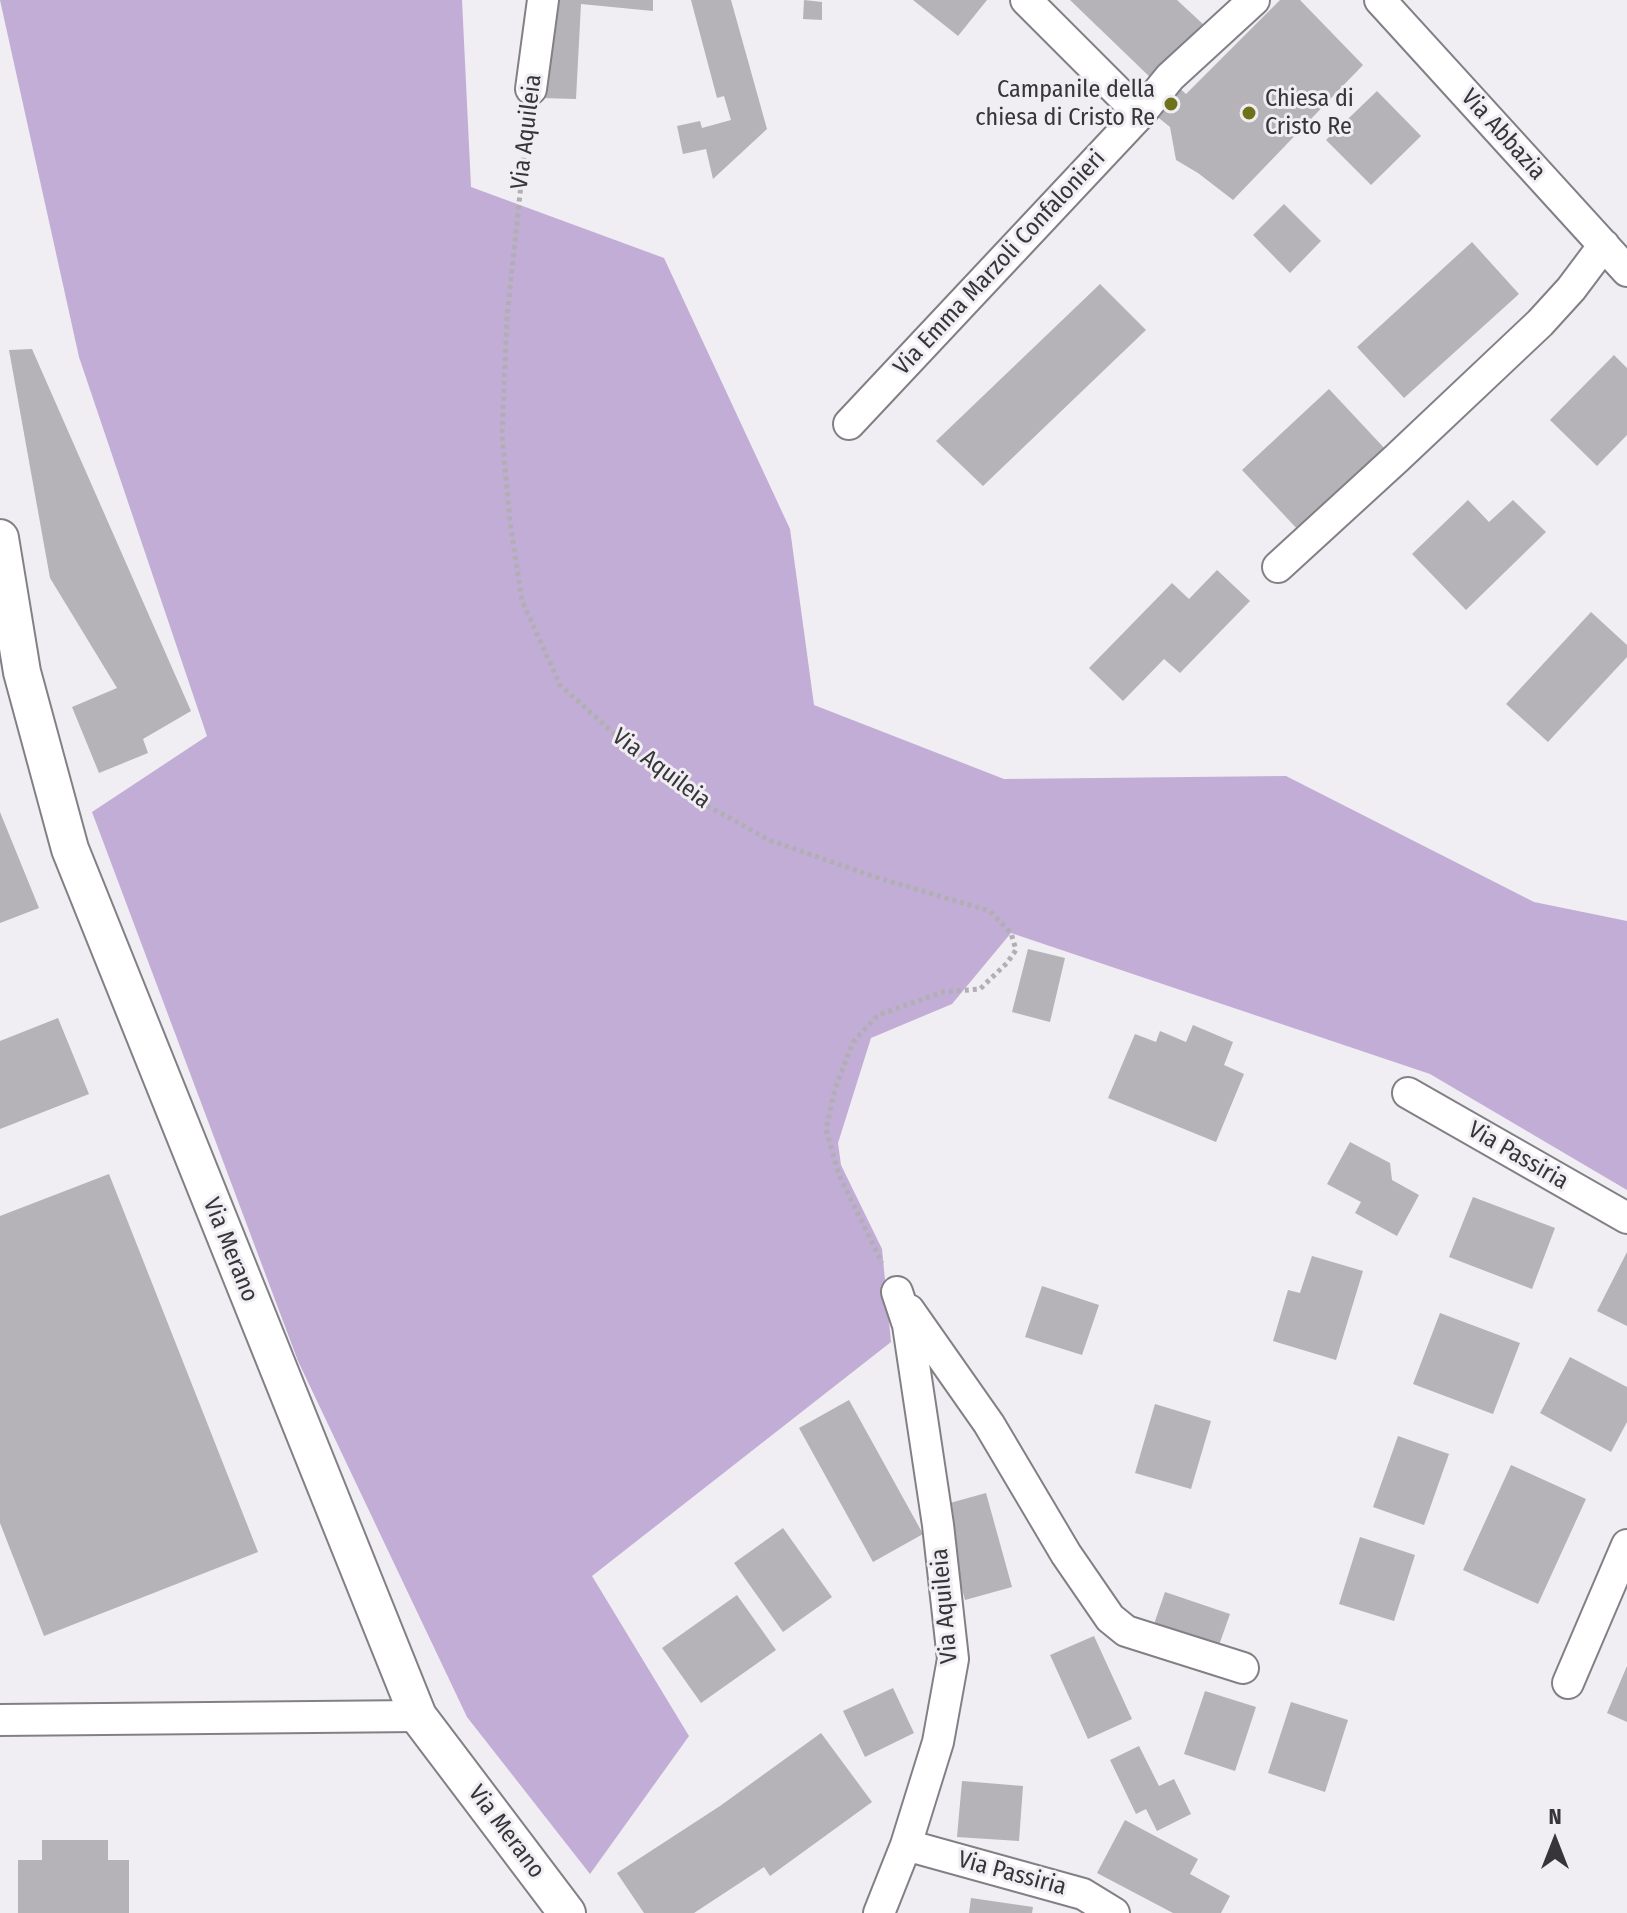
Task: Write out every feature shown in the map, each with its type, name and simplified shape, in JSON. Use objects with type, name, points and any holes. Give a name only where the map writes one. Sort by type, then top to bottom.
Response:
[{"type":"street","name":"Via Aquileia","points":[[531,89],[543,0]]},
{"type":"street","points":[[1026,0],[1140,114]]},
{"type":"street","name":"Via Emma Marzoli Confalonieri","points":[[849,424],[1140,114],[1170,77],[1254,0]]},
{"type":"street","name":"Via Abbazia","points":[[1380,0],[1627,271]]},
{"type":"street","points":[[1278,567],[1540,323],[1604,245]]},
{"type":"street","name":"Via Merano","points":[[0,538],[22,672],[70,849],[418,1716],[567,1913]]},
{"type":"street","name":"Via Passiria","points":[[1408,1093],[1627,1218]]},
{"type":"street","name":"Via Aquileia","points":[[879,1913],[906,1845],[938,1742],[953,1659],[938,1525],[908,1325],[897,1292]]},
{"type":"street","points":[[897,1292],[989,1424],[1066,1554],[1110,1618],[1126,1631],[1243,1668]]},
{"type":"street","points":[[1568,1683],[1627,1545]]},
{"type":"street","points":[[0,1720],[418,1716]]},
{"type":"street","name":"Via Passiria","points":[[906,1845],[1083,1894],[1114,1913]]},
{"type":"path","name":"Via Aquileia","points":[[531,89],[507,317],[502,435],[510,522],[522,601],[560,685],[685,793],[769,840],[875,877],[990,911],[1011,933],[1016,950],[980,989],[943,992],[878,1015],[853,1042],[835,1089],[826,1130],[839,1175],[897,1292]]},
{"type":"shaded area","points":[[0,0],[462,0],[471,187],[664,258],[790,529],[814,705],[1004,779],[1286,776],[1534,902],[1627,921],[1627,1190],[1430,1074],[1011,933],[952,1004],[871,1038],[838,1143],[841,1165],[882,1249],[891,1342],[592,1576],[689,1736],[590,1874],[467,1717],[298,1361],[92,812],[207,736],[79,357]]},
{"type":"building","points":[[548,0],[653,0],[653,11],[581,4],[576,99],[541,98]]},
{"type":"building","points":[[691,0],[731,0],[767,129],[713,179],[706,149],[683,154],[677,126],[700,121],[702,128],[731,120],[724,96],[717,98]]},
{"type":"building","points":[[804,0],[822,2],[822,20],[803,19]]},
{"type":"building","points":[[913,0],[987,0],[958,36]]},
{"type":"building","points":[[1070,0],[1177,0],[1205,26],[1154,81]]},
{"type":"building","name":"Chiesa di Cristo Re","points":[[1280,0],[1300,0],[1363,65],[1233,200],[1176,160],[1170,127],[1149,110],[1172,81],[1186,94]]},
{"type":"building","points":[[1377,91],[1421,136],[1371,185],[1326,140]]},
{"type":"building","points":[[1284,204],[1321,241],[1290,273],[1253,235]]},
{"type":"building","points":[[1472,242],[1519,294],[1404,398],[1357,347]]},
{"type":"building","points":[[1100,284],[1146,330],[983,486],[936,441]]},
{"type":"building","points":[[32,349],[191,711],[143,739],[148,753],[99,773],[72,707],[117,688],[50,578],[9,350]]},
{"type":"building","points":[[1614,355],[1627,368],[1627,435],[1597,466],[1550,420]]},
{"type":"building","points":[[1329,389],[1387,451],[1300,532],[1242,470]]},
{"type":"building","points":[[1468,500],[1489,522],[1513,500],[1546,532],[1466,610],[1412,554]]},
{"type":"building","points":[[1217,570],[1250,601],[1180,673],[1164,659],[1123,701],[1089,668],[1172,583],[1189,599]]},
{"type":"building","points":[[1591,612],[1627,645],[1627,657],[1548,742],[1506,704]]},
{"type":"building","points":[[0,812],[39,908],[0,923]]},
{"type":"building","points":[[1028,949],[1065,958],[1050,1022],[1012,1012]]},
{"type":"building","points":[[58,1018],[89,1094],[0,1129],[0,1041]]},
{"type":"building","points":[[1193,1025],[1233,1042],[1224,1065],[1244,1074],[1216,1142],[1108,1098],[1135,1034],[1156,1042],[1160,1031],[1186,1042]]},
{"type":"building","points":[[1350,1142],[1390,1163],[1392,1180],[1419,1195],[1397,1236],[1355,1213],[1361,1202],[1327,1184]]},
{"type":"building","points":[[109,1174],[258,1552],[44,1636],[0,1523],[0,1216]]},
{"type":"building","points":[[1473,1197],[1555,1228],[1532,1289],[1449,1257]]},
{"type":"building","points":[[1627,1252],[1627,1326],[1597,1311]]},
{"type":"building","points":[[1312,1256],[1363,1271],[1336,1360],[1273,1341],[1288,1290],[1300,1293]]},
{"type":"building","points":[[1042,1286],[1099,1305],[1082,1355],[1025,1337]]},
{"type":"building","points":[[1440,1313],[1520,1343],[1493,1414],[1413,1384]]},
{"type":"building","points":[[1570,1357],[1627,1387],[1627,1422],[1611,1452],[1540,1413]]},
{"type":"building","points":[[849,1400],[923,1534],[873,1562],[799,1428]]},
{"type":"building","points":[[1155,1404],[1211,1421],[1191,1489],[1135,1473]]},
{"type":"building","points":[[1398,1436],[1449,1454],[1424,1525],[1373,1507]]},
{"type":"building","points":[[1511,1465],[1586,1499],[1538,1604],[1463,1570]]},
{"type":"building","points":[[986,1493],[1012,1587],[965,1600],[939,1506]]},
{"type":"building","points":[[783,1528],[832,1597],[783,1632],[734,1563]]},
{"type":"building","points":[[1360,1537],[1415,1555],[1394,1621],[1339,1604]]},
{"type":"building","points":[[1165,1592],[1230,1614],[1218,1648],[1153,1627]]},
{"type":"building","points":[[737,1595],[776,1650],[701,1703],[662,1648]]},
{"type":"building","points":[[1094,1636],[1132,1719],[1088,1739],[1050,1655]]},
{"type":"building","points":[[1627,1666],[1627,1722],[1607,1713]]},
{"type":"building","points":[[893,1688],[914,1733],[865,1757],[843,1711]]},
{"type":"building","points":[[1205,1691],[1256,1707],[1235,1771],[1184,1754]]},
{"type":"building","points":[[1291,1702],[1348,1720],[1325,1792],[1268,1773]]},
{"type":"building","points":[[821,1733],[872,1802],[770,1876],[764,1867],[694,1913],[644,1913],[617,1873],[720,1806]]},
{"type":"building","points":[[1139,1746],[1159,1786],[1174,1779],[1191,1814],[1157,1831],[1146,1809],[1136,1814],[1110,1760]]},
{"type":"building","points":[[962,1781],[1023,1786],[1019,1841],[957,1837]]},
{"type":"building","points":[[1125,1820],[1198,1859],[1190,1874],[1230,1896],[1221,1913],[1173,1913],[1097,1873]]},
{"type":"building","points":[[42,1840],[108,1840],[108,1860],[129,1860],[129,1913],[18,1913],[18,1860],[42,1860]]},
{"type":"building","points":[[971,1898],[1033,1907],[1032,1913],[969,1913]]},
{"type":"place","name":"Campanile della chiesa di Cristo Re","points":[[1171,104]]},
{"type":"place","name":"Chiesa di Cristo Re","points":[[1249,113]]}]
